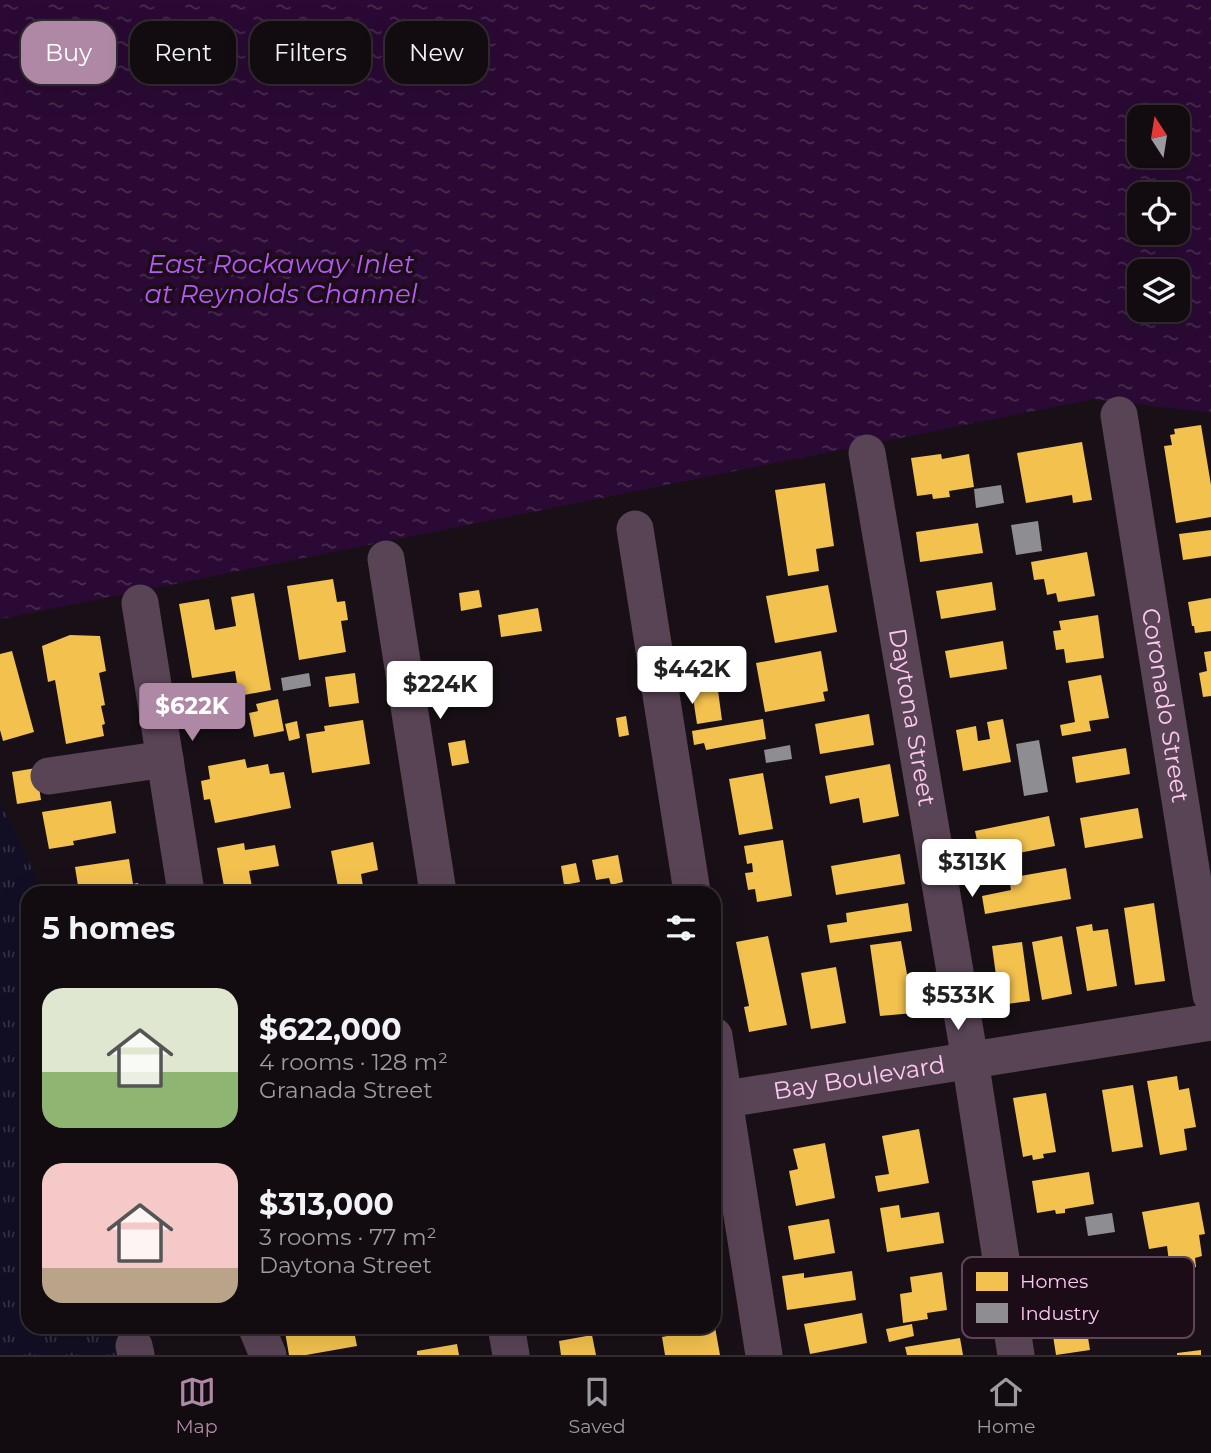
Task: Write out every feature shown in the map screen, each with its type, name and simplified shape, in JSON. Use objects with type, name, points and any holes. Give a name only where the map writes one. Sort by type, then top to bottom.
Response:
[{"type":"street","name":"Coronado Street","points":[[1119,415],[1211,995]]},
{"type":"street","name":"Daytona Street","points":[[867,453],[970,1059],[1001,1257]]},
{"type":"street","points":[[635,529],[691,886]]},
{"type":"street","points":[[386,559],[437,886]]},
{"type":"street","points":[[140,603],[185,886]]},
{"type":"street","points":[[49,776],[165,759]]},
{"type":"street","name":"Bay Boulevard","points":[[721,1101],[1211,1022]]},
{"type":"street","points":[[721,1112],[764,1355]]},
{"type":"street","points":[[259,1334],[268,1355]]},
{"type":"street","points":[[507,1334],[511,1355]]},
{"type":"green space","points":[[0,801],[40,886],[21,886],[21,1334],[114,1334],[123,1355],[0,1355]]},
{"type":"water","name":"East Rockaway Inlet at Reynolds Channel","points":[[0,0],[1211,0],[1211,413],[1094,399],[0,619]]},
{"type":"building: Homes","points":[[1201,425],[1211,485],[1211,517],[1176,523],[1164,446],[1172,445],[1170,435],[1175,434],[1174,429]]},
{"type":"building: Homes","points":[[1082,442],[1092,500],[1073,503],[1072,495],[1026,503],[1017,453]]},
{"type":"building: Homes","points":[[941,454],[942,459],[969,454],[974,487],[949,491],[950,497],[933,499],[932,494],[917,496],[911,458]]},
{"type":"building: Homes","points":[[825,483],[834,546],[816,549],[819,571],[788,576],[775,490]]},
{"type":"building: Homes","points":[[978,523],[983,553],[920,562],[916,532]]},
{"type":"building: Homes","points":[[1211,530],[1211,556],[1183,560],[1179,534]]},
{"type":"building: Homes","points":[[1087,552],[1095,596],[1058,602],[1056,593],[1047,595],[1044,579],[1034,580],[1031,562]]},
{"type":"building: Homes","points":[[333,579],[337,602],[345,601],[348,620],[341,621],[346,652],[299,660],[287,586]]},
{"type":"building: Homes","points":[[992,582],[996,610],[941,619],[936,591]]},
{"type":"building: Homes","points":[[828,585],[837,632],[775,643],[766,596]]},
{"type":"building: Homes","points":[[479,590],[482,607],[461,611],[459,593]]},
{"type":"building: Homes","points":[[254,593],[271,690],[239,696],[235,671],[192,678],[179,604],[209,599],[215,630],[236,626],[231,597]]},
{"type":"building: Homes","points":[[1211,598],[1211,631],[1195,633],[1188,602]]},
{"type":"building: Homes","points":[[538,608],[542,631],[501,637],[498,615]]},
{"type":"building: Homes","points":[[1098,615],[1104,658],[1066,663],[1064,649],[1056,650],[1053,631],[1061,630],[1059,621]]},
{"type":"building: Homes","points":[[70,635],[100,636],[106,671],[99,673],[105,705],[101,706],[105,724],[102,725],[104,736],[66,744],[55,680],[48,682],[42,646]]},
{"type":"building: Homes","points":[[1003,641],[1007,669],[950,678],[945,651]]},
{"type":"building: Homes","points":[[12,651],[34,732],[3,741],[0,730],[0,654]]},
{"type":"building: Homes","points":[[821,651],[828,691],[823,692],[825,701],[765,712],[756,663]]},
{"type":"building: Homes","points":[[1211,651],[1211,696],[1203,697],[1199,673],[1207,671],[1204,652]]},
{"type":"building: Homes","points":[[714,661],[722,720],[697,724],[688,665]]},
{"type":"building: Homes","points":[[355,673],[359,703],[329,707],[325,677]]},
{"type":"building: Homes","points":[[1101,675],[1109,718],[1089,721],[1091,731],[1062,736],[1060,725],[1075,722],[1068,681]]},
{"type":"building: Homes","points":[[278,699],[284,731],[254,737],[249,713],[258,711],[256,704]]},
{"type":"building: Homes","points":[[869,714],[874,745],[820,754],[815,724]]},
{"type":"building: Homes","points":[[626,716],[629,735],[619,737],[616,718]]},
{"type":"building: Homes","points":[[763,719],[766,739],[706,750],[704,743],[694,745],[692,731]]},
{"type":"building: Homes","points":[[1003,719],[1011,762],[963,771],[956,730],[976,726],[978,741],[990,739],[987,722]]},
{"type":"building: Homes","points":[[363,720],[370,764],[312,773],[306,734],[325,731],[324,726]]},
{"type":"building: Homes","points":[[297,721],[300,738],[289,741],[285,724]]},
{"type":"building: Homes","points":[[465,740],[469,763],[452,766],[448,743]]},
{"type":"building: Homes","points":[[1126,748],[1130,774],[1076,783],[1072,757]]},
{"type":"building: Homes","points":[[245,759],[247,768],[268,764],[270,774],[284,772],[291,808],[215,823],[210,799],[204,800],[201,781],[210,779],[208,766]]},
{"type":"building: Homes","points":[[890,764],[899,816],[863,823],[859,798],[830,804],[825,776]]},
{"type":"building: Homes","points":[[36,768],[41,800],[17,804],[12,772]]},
{"type":"building: Homes","points":[[763,773],[773,829],[739,835],[729,779]]},
{"type":"building: Homes","points":[[111,801],[116,833],[73,841],[74,845],[49,849],[42,812]]},
{"type":"building: Homes","points":[[1138,808],[1143,838],[1085,848],[1080,818]]},
{"type":"building: Homes","points":[[1049,816],[1055,846],[981,860],[975,831]]},
{"type":"building: Homes","points":[[783,840],[792,896],[757,902],[755,889],[748,890],[745,873],[753,872],[752,863],[747,864],[744,846]]},
{"type":"building: Homes","points":[[373,842],[378,870],[361,874],[363,886],[338,886],[331,851]]},
{"type":"building: Homes","points":[[244,843],[245,850],[275,845],[279,866],[249,871],[252,886],[224,886],[217,848]]},
{"type":"building: Homes","points":[[900,854],[905,884],[836,895],[831,866]]},
{"type":"building: Homes","points":[[618,855],[623,882],[611,885],[609,878],[596,880],[592,860]]},
{"type":"building: Homes","points":[[129,859],[133,884],[138,883],[139,886],[78,886],[75,867]]},
{"type":"building: Homes","points":[[576,863],[580,882],[564,885],[561,866]]},
{"type":"building: Homes","points":[[1066,868],[1071,899],[985,914],[982,896],[1011,890],[1009,878]]},
{"type":"building: Homes","points":[[908,903],[912,931],[830,943],[827,925],[847,922],[846,913]]},
{"type":"building: Homes","points":[[1154,903],[1165,981],[1135,985],[1124,908]]},
{"type":"building: Homes","points":[[1092,924],[1093,931],[1108,929],[1117,986],[1087,991],[1076,927]]},
{"type":"building: Homes","points":[[768,936],[787,1025],[749,1032],[744,1007],[749,1006],[736,942]]},
{"type":"building: Homes","points":[[1062,936],[1072,994],[1042,1000],[1032,942]]},
{"type":"building: Homes","points":[[901,941],[907,974],[915,978],[918,993],[911,999],[914,1013],[880,1016],[870,945]]},
{"type":"building: Homes","points":[[1022,942],[1030,1001],[1000,1005],[992,946]]},
{"type":"building: Homes","points":[[836,967],[846,1023],[811,1029],[801,973]]},
{"type":"building: Homes","points":[[1177,1076],[1179,1090],[1189,1088],[1196,1127],[1184,1129],[1187,1150],[1160,1155],[1147,1081]]},
{"type":"building: Homes","points":[[1133,1085],[1143,1147],[1112,1152],[1102,1090]]},
{"type":"building: Homes","points":[[1046,1093],[1056,1152],[1043,1154],[1044,1158],[1033,1160],[1032,1155],[1023,1157],[1013,1098]]},
{"type":"building: Homes","points":[[919,1129],[929,1183],[878,1192],[875,1176],[889,1174],[882,1136]]},
{"type":"building: Homes","points":[[825,1143],[835,1198],[796,1206],[789,1171],[798,1169],[793,1149]]},
{"type":"building: Homes","points":[[1089,1172],[1094,1204],[1065,1209],[1065,1213],[1056,1214],[1055,1210],[1037,1213],[1032,1181]]},
{"type":"building: Homes","points":[[1199,1202],[1205,1234],[1199,1235],[1202,1256],[1195,1258],[1196,1267],[1194,1257],[1168,1257],[1167,1246],[1149,1249],[1142,1212]]},
{"type":"building: Homes","points":[[899,1205],[901,1218],[939,1212],[944,1243],[887,1252],[880,1208]]},
{"type":"building: Homes","points":[[829,1219],[835,1253],[794,1260],[788,1226]]},
{"type":"building: Homes","points":[[852,1271],[856,1300],[787,1310],[782,1276],[804,1273],[804,1278]]},
{"type":"building: Homes","points":[[942,1272],[947,1310],[927,1313],[928,1319],[903,1323],[900,1294],[912,1292],[910,1277]]},
{"type":"building: Homes","points":[[862,1313],[867,1343],[810,1354],[804,1324]]},
{"type":"building: Homes","points":[[912,1324],[914,1336],[889,1342],[886,1329]]},
{"type":"building: Homes","points":[[285,1334],[355,1334],[357,1346],[306,1355],[289,1355]]},
{"type":"building: Homes","points":[[678,1334],[716,1334],[720,1355],[665,1355],[662,1337]]},
{"type":"building: Homes","points":[[592,1335],[596,1355],[561,1355],[559,1341]]},
{"type":"building: Homes","points":[[960,1338],[963,1355],[907,1355],[905,1347]]},
{"type":"building: Homes","points":[[1053,1338],[1088,1338],[1090,1350],[1056,1355]]},
{"type":"building: Homes","points":[[457,1344],[459,1355],[417,1355],[417,1351]]},
{"type":"building: Homes","points":[[1201,1350],[1201,1355],[1177,1355],[1177,1353]]},
{"type":"building: Industry","points":[[1001,485],[1004,503],[976,508],[974,489]]},
{"type":"building: Industry","points":[[1038,521],[1042,551],[1016,555],[1011,525]]},
{"type":"building: Industry","points":[[309,673],[311,686],[283,691],[281,678]]},
{"type":"building: Industry","points":[[1039,740],[1048,792],[1024,796],[1016,744]]},
{"type":"building: Industry","points":[[790,745],[792,759],[766,763],[764,750]]},
{"type":"building: Industry","points":[[1112,1213],[1115,1232],[1088,1236],[1085,1217]]}]
